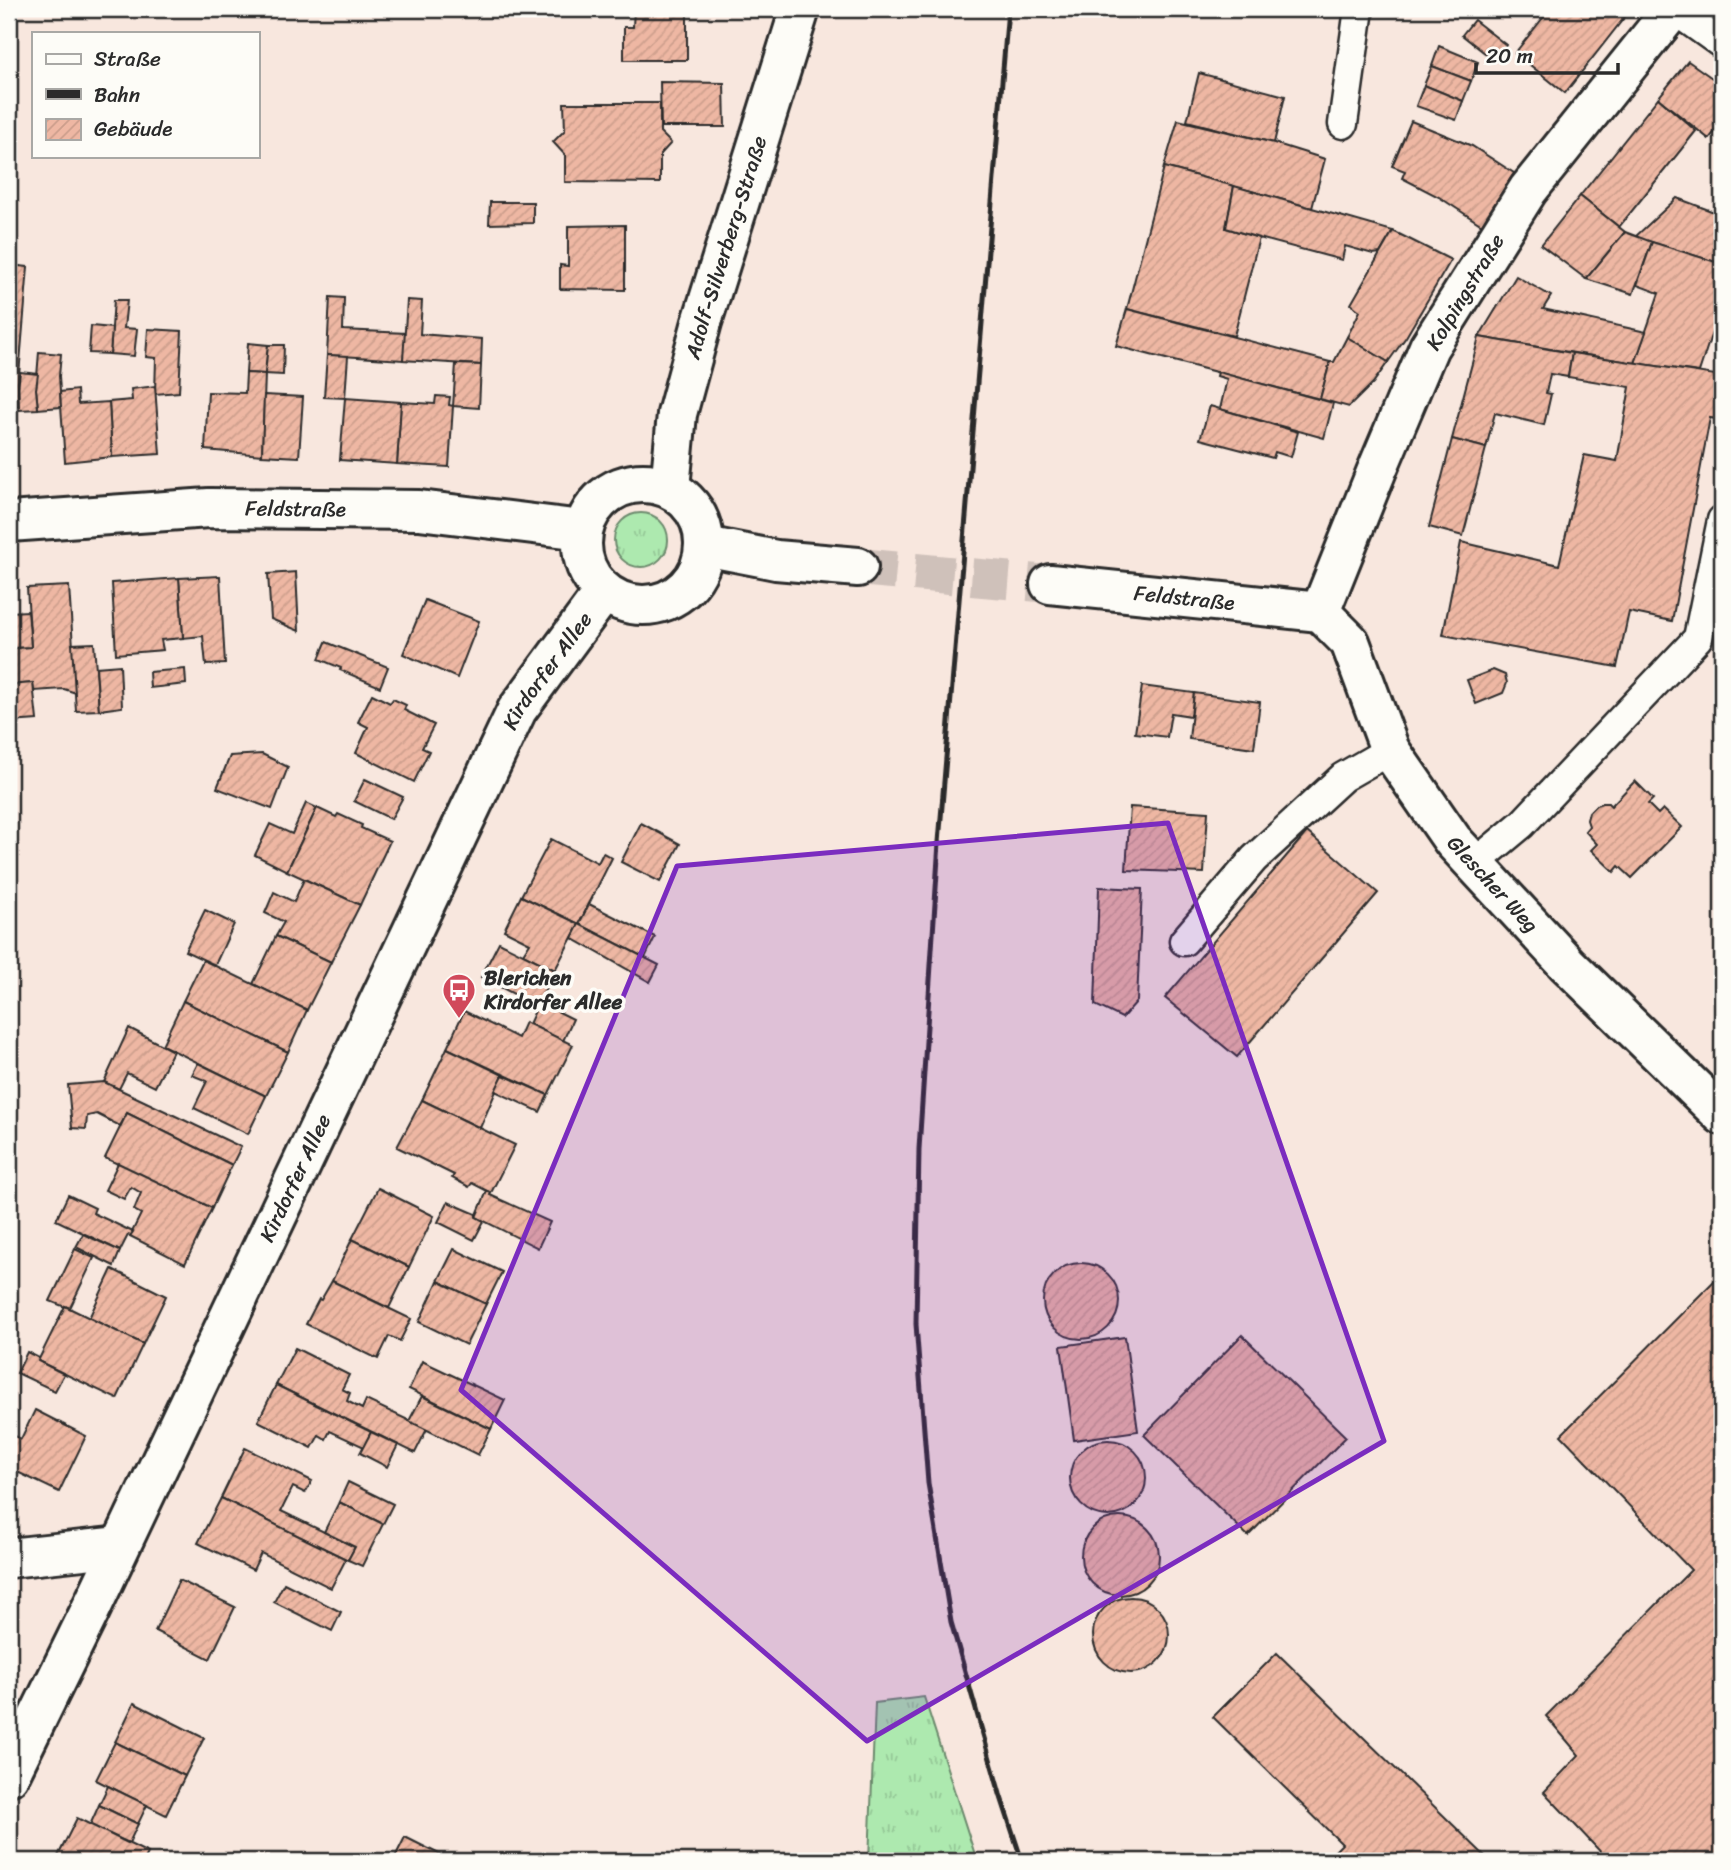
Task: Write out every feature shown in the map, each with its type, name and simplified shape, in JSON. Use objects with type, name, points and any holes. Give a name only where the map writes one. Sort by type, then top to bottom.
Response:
[{"type":"street","name":"Adolf-Silverberg-Straße","points":[[670,488],[677,414],[702,322],[800,9]]},
{"type":"street","name":"Kolpingstraße","points":[[1320,612],[1429,348],[1528,190],[1673,9]]},
{"type":"street","points":[[650,482],[670,488],[692,505],[702,525],[704,557],[696,577],[681,593],[663,603],[629,604],[604,592],[587,571],[582,551],[582,530],[597,502],[614,489],[628,483],[650,482]]},
{"type":"street","name":"Feldstraße","points":[[9,522],[209,508],[419,510],[582,530]]},
{"type":"street","points":[[705,546],[776,560],[858,567]]},
{"type":"street","name":"Feldstraße","points":[[1050,584],[1320,612]]},
{"type":"street","name":"Kirdorfer Allee","points":[[9,1776],[517,710],[604,592]]},
{"type":"street","name":"Glescher Weg","points":[[1320,612],[1350,642],[1390,750],[1453,841],[1567,964],[1722,1115]]},
{"type":"street","points":[[9,1558],[120,1546]]},
{"type":"lane","points":[[1343,124],[1359,9]]},
{"type":"lane","points":[[1673,9],[1722,44]]},
{"type":"lane","points":[[1474,864],[1522,824],[1698,638],[1722,520]]},
{"type":"lane","points":[[1184,941],[1254,859],[1343,777],[1390,750]]},
{"type":"highlighted area","points":[[1168,823],[1384,1441],[867,1741],[461,1390],[677,866]]},
{"type":"green space","points":[[641,513],[660,521],[668,540],[660,559],[641,567],[622,559],[614,540],[622,521]]},
{"type":"green space","points":[[924,1697],[977,1861],[869,1861],[875,1703]]},
{"type":"building","points":[[634,9],[687,9],[687,60],[624,60],[624,27],[633,27]]},
{"type":"building","points":[[1550,9],[1631,9],[1565,93],[1515,53]]},
{"type":"building","points":[[1474,20],[1506,45],[1495,61],[1462,35]]},
{"type":"building","points":[[1439,46],[1478,62],[1471,81],[1432,66]]},
{"type":"building","points":[[1688,61],[1722,85],[1722,123],[1709,139],[1658,98]]},
{"type":"building","points":[[1432,66],[1471,81],[1463,101],[1424,85]]},
{"type":"building","points":[[1199,73],[1285,96],[1274,143],[1187,121]]},
{"type":"building","points":[[660,82],[724,83],[725,127],[661,127]]},
{"type":"building","points":[[1424,85],[1463,101],[1456,120],[1416,106]]},
{"type":"building","points":[[1658,98],[1696,131],[1619,227],[1580,196]]},
{"type":"building","points":[[564,103],[660,103],[660,132],[671,143],[660,155],[660,183],[565,182],[565,155],[553,142],[565,130]]},
{"type":"building","points":[[1178,120],[1274,143],[1325,159],[1312,208],[1164,167]]},
{"type":"building","points":[[1411,121],[1472,146],[1514,173],[1482,225],[1439,197],[1402,178],[1405,171],[1392,166]]},
{"type":"building","points":[[1164,167],[1234,186],[1226,228],[1259,238],[1234,336],[1127,309]]},
{"type":"building","points":[[1234,186],[1393,231],[1380,253],[1373,254],[1345,246],[1342,260],[1259,238],[1226,228]]},
{"type":"building","points":[[1580,196],[1625,232],[1586,279],[1541,245]]},
{"type":"building","points":[[1677,198],[1722,215],[1722,264],[1635,237]]},
{"type":"building","points":[[490,202],[533,202],[533,223],[489,224]]},
{"type":"building","points":[[625,225],[625,290],[560,289],[560,265],[568,266],[568,226]]},
{"type":"building","points":[[1393,231],[1451,260],[1406,337],[1388,362],[1347,337],[1360,311],[1351,304]]},
{"type":"building","points":[[1625,232],[1652,242],[1633,294],[1586,279]]},
{"type":"building","points":[[1652,242],[1722,264],[1722,302],[1699,372],[1635,363],[1659,293],[1637,285]]},
{"type":"building","points":[[9,265],[28,267],[18,387],[19,406],[9,406]]},
{"type":"building","points":[[1516,276],[1551,296],[1543,309],[1646,332],[1635,363],[1479,337]]},
{"type":"building","points":[[330,297],[344,298],[343,330],[406,333],[403,360],[327,355]]},
{"type":"building","points":[[114,300],[127,300],[124,328],[137,329],[134,356],[110,354]]},
{"type":"building","points":[[407,300],[422,301],[420,334],[482,339],[481,365],[403,360]]},
{"type":"building","points":[[1127,309],[1330,362],[1320,399],[1116,346]]},
{"type":"building","points":[[91,326],[112,328],[110,354],[89,353]]},
{"type":"building","points":[[148,329],[182,331],[179,392],[155,394],[156,358],[146,357]]},
{"type":"building","points":[[1347,337],[1388,362],[1373,383],[1349,407],[1320,399],[1330,362],[1334,362]]},
{"type":"building","points":[[1479,337],[1572,353],[1568,377],[1550,374],[1546,393],[1551,394],[1544,425],[1495,413],[1486,448],[1452,439]]},
{"type":"building","points":[[248,343],[268,345],[265,374],[246,373]]},
{"type":"building","points":[[268,345],[284,345],[283,375],[265,374]]},
{"type":"building","points":[[39,352],[61,354],[61,407],[38,409],[36,389]]},
{"type":"building","points":[[1572,353],[1722,376],[1722,420],[1710,418],[1672,621],[1629,612],[1617,667],[1443,635],[1461,542],[1559,565],[1584,455],[1617,461],[1630,387],[1568,377]]},
{"type":"building","points":[[327,355],[348,356],[345,398],[324,397]]},
{"type":"building","points":[[456,364],[481,365],[479,408],[453,406]]},
{"type":"building","points":[[20,372],[38,374],[38,409],[19,410]]},
{"type":"building","points":[[1218,372],[1333,403],[1324,438],[1220,409],[1227,379],[1217,376]]},
{"type":"building","points":[[246,373],[265,374],[262,455],[205,450],[208,392],[245,393]]},
{"type":"building","points":[[155,386],[160,454],[112,457],[109,402],[132,400],[131,389]]},
{"type":"building","points":[[77,390],[78,404],[109,402],[112,457],[65,462],[60,392]]},
{"type":"building","points":[[264,395],[303,397],[299,457],[262,455]]},
{"type":"building","points":[[436,396],[450,397],[449,405],[453,406],[449,467],[397,464],[401,402],[435,404]]},
{"type":"building","points":[[345,398],[401,402],[397,464],[340,460]]},
{"type":"building","points":[[1210,406],[1298,432],[1291,457],[1275,452],[1273,458],[1200,439]]},
{"type":"building","points":[[1452,439],[1486,448],[1463,536],[1429,527]]},
{"type":"building","points":[[296,572],[299,631],[271,619],[268,574]]},
{"type":"building","points":[[220,576],[225,664],[206,665],[203,636],[183,638],[179,578]]},
{"type":"building","points":[[179,578],[183,638],[161,640],[163,650],[116,654],[112,583]]},
{"type":"building","points":[[69,586],[76,693],[64,689],[34,691],[33,683],[9,685],[9,648],[31,647],[27,588]]},
{"type":"building","points":[[425,600],[479,621],[457,678],[403,654]]},
{"type":"building","points":[[28,611],[31,647],[9,648],[9,612]]},
{"type":"building","points":[[326,642],[388,667],[380,687],[319,659]]},
{"type":"building","points":[[94,643],[99,710],[76,711],[72,644]]},
{"type":"building","points":[[120,665],[122,707],[99,710],[96,667]]},
{"type":"building","points":[[185,669],[186,684],[150,688],[149,672]]},
{"type":"building","points":[[1493,670],[1505,675],[1507,683],[1503,693],[1476,704],[1467,680]]},
{"type":"building","points":[[33,683],[37,720],[11,722],[9,685]]},
{"type":"building","points":[[1142,686],[1194,693],[1191,716],[1171,713],[1167,737],[1135,733]]},
{"type":"building","points":[[1194,693],[1260,702],[1254,748],[1189,739]]},
{"type":"building","points":[[372,694],[390,703],[393,699],[406,705],[404,710],[434,725],[422,748],[429,751],[414,782],[356,753],[368,727],[358,722]]},
{"type":"building","points":[[262,754],[288,767],[272,809],[217,788],[230,756]]},
{"type":"building","points":[[365,779],[403,797],[391,819],[354,801]]},
{"type":"building","points":[[1635,781],[1653,799],[1648,804],[1658,814],[1663,809],[1682,827],[1632,878],[1619,866],[1614,872],[1591,850],[1597,844],[1585,831],[1589,826],[1589,812],[1596,805],[1608,803],[1611,806]]},
{"type":"building","points":[[306,803],[317,808],[287,871],[255,855],[270,824],[292,834]]},
{"type":"building","points":[[1130,807],[1208,812],[1204,873],[1126,870]]},
{"type":"building","points":[[317,808],[336,817],[338,814],[390,841],[360,905],[287,871]]},
{"type":"building","points":[[641,823],[680,844],[660,882],[621,862]]},
{"type":"building","points":[[1307,832],[1378,893],[1237,1057],[1165,998]]},
{"type":"building","points":[[551,839],[598,863],[603,853],[612,858],[579,924],[521,896]]},
{"type":"building","points":[[304,879],[360,905],[331,962],[276,936],[284,922],[265,913],[274,892],[294,902]]},
{"type":"building","points":[[1099,887],[1142,889],[1137,1001],[1122,1018],[1095,1005]]},
{"type":"building","points":[[521,896],[579,924],[555,970],[523,954],[530,943],[504,930]]},
{"type":"building","points":[[589,904],[655,937],[645,958],[579,924]]},
{"type":"building","points":[[205,910],[234,924],[215,965],[185,951]]},
{"type":"building","points":[[579,924],[659,965],[650,982],[572,938]]},
{"type":"building","points":[[276,936],[331,962],[307,1010],[253,984]]},
{"type":"building","points":[[499,942],[555,970],[537,1006],[481,977]]},
{"type":"building","points":[[203,960],[307,1010],[288,1052],[183,1001]]},
{"type":"building","points":[[183,1001],[288,1052],[266,1096],[162,1045]]},
{"type":"building","points":[[539,1002],[573,1019],[563,1041],[529,1024]]},
{"type":"building","points":[[464,1011],[518,1038],[525,1022],[573,1045],[548,1095],[447,1048]]},
{"type":"building","points":[[129,1028],[173,1051],[155,1087],[127,1073],[119,1089],[104,1082]]},
{"type":"building","points":[[447,1048],[503,1075],[480,1128],[422,1100]]},
{"type":"building","points":[[198,1063],[266,1096],[248,1134],[194,1108],[207,1081],[192,1075]]},
{"type":"building","points":[[503,1075],[548,1095],[540,1112],[495,1091]]},
{"type":"building","points":[[104,1082],[241,1147],[232,1165],[127,1113],[120,1126],[97,1114],[87,1116],[86,1129],[72,1128],[68,1085]]},
{"type":"building","points":[[422,1100],[515,1145],[491,1193],[472,1183],[469,1187],[452,1178],[454,1175],[397,1147]]},
{"type":"building","points":[[127,1113],[232,1165],[212,1208],[105,1158]]},
{"type":"building","points":[[118,1163],[212,1208],[185,1264],[130,1236],[141,1214],[134,1210],[141,1193],[131,1187],[124,1199],[105,1190]]},
{"type":"building","points":[[378,1188],[434,1216],[409,1267],[352,1239]]},
{"type":"building","points":[[487,1191],[490,1195],[550,1222],[538,1248],[476,1217]]},
{"type":"building","points":[[68,1195],[95,1208],[93,1213],[133,1232],[128,1235],[120,1251],[56,1220]]},
{"type":"building","points":[[448,1202],[476,1214],[476,1217],[484,1221],[474,1240],[438,1222]]},
{"type":"building","points":[[83,1234],[120,1251],[114,1266],[76,1247]]},
{"type":"building","points":[[352,1239],[409,1267],[389,1308],[332,1281]]},
{"type":"building","points":[[75,1249],[94,1258],[70,1308],[50,1301]]},
{"type":"building","points":[[454,1249],[502,1272],[486,1304],[438,1281]]},
{"type":"building","points":[[1074,1263],[1088,1263],[1102,1269],[1113,1280],[1119,1301],[1116,1316],[1108,1328],[1088,1339],[1074,1339],[1060,1333],[1049,1322],[1043,1308],[1043,1294],[1049,1280],[1060,1269]]},
{"type":"building","points":[[112,1269],[166,1296],[143,1344],[89,1318]]},
{"type":"building","points":[[1722,1273],[1722,1861],[1609,1861],[1544,1792],[1579,1755],[1546,1716],[1691,1570],[1561,1435]]},
{"type":"building","points":[[332,1281],[411,1319],[400,1341],[389,1336],[378,1359],[306,1324]]},
{"type":"building","points":[[438,1281],[486,1304],[466,1345],[419,1322]]},
{"type":"building","points":[[65,1306],[143,1344],[117,1399],[38,1361]]},
{"type":"building","points":[[1242,1335],[1346,1437],[1248,1536],[1144,1435]]},
{"type":"building","points":[[1125,1337],[1138,1431],[1074,1440],[1061,1346]]},
{"type":"building","points":[[295,1348],[349,1375],[342,1389],[350,1393],[347,1401],[362,1409],[366,1400],[427,1429],[415,1453],[276,1385]]},
{"type":"building","points":[[27,1352],[39,1358],[38,1361],[64,1374],[55,1391],[17,1373]]},
{"type":"building","points":[[422,1361],[505,1400],[491,1429],[409,1389]]},
{"type":"building","points":[[276,1385],[371,1432],[364,1447],[330,1431],[326,1439],[319,1435],[312,1448],[258,1421]]},
{"type":"building","points":[[422,1396],[491,1429],[478,1455],[409,1421]]},
{"type":"building","points":[[35,1410],[86,1436],[59,1492],[9,1468],[9,1433],[21,1439]]},
{"type":"building","points":[[371,1432],[398,1445],[387,1467],[360,1453]]},
{"type":"building","points":[[1101,1440],[1115,1440],[1129,1446],[1140,1457],[1146,1478],[1143,1493],[1135,1505],[1115,1516],[1101,1516],[1087,1510],[1076,1499],[1070,1485],[1070,1471],[1076,1457],[1087,1446]]},
{"type":"building","points":[[245,1448],[312,1481],[305,1493],[293,1487],[281,1511],[355,1547],[348,1560],[221,1498]]},
{"type":"building","points":[[348,1482],[393,1504],[383,1524],[339,1502]]},
{"type":"building","points":[[9,1498],[18,1503],[9,1522]]},
{"type":"building","points":[[221,1498],[346,1559],[331,1588],[261,1553],[253,1570],[198,1543]]},
{"type":"building","points":[[339,1502],[383,1524],[362,1566],[348,1560],[355,1547],[324,1532]]},
{"type":"building","points":[[1120,1517],[1135,1520],[1147,1529],[1156,1541],[1159,1556],[1156,1571],[1147,1583],[1135,1592],[1120,1595],[1105,1592],[1093,1583],[1084,1571],[1081,1556],[1084,1541],[1093,1529],[1105,1520]]},
{"type":"building","points":[[179,1580],[235,1607],[210,1659],[155,1631]]},
{"type":"building","points":[[284,1583],[341,1612],[332,1631],[274,1602]]},
{"type":"building","points":[[1131,1597],[1146,1600],[1158,1608],[1166,1620],[1169,1635],[1166,1650],[1158,1662],[1146,1670],[1131,1673],[1116,1670],[1104,1662],[1096,1650],[1093,1635],[1096,1620],[1104,1608],[1116,1600]]},
{"type":"building","points":[[1277,1653],[1486,1857],[1482,1861],[1332,1861],[1328,1858],[1342,1844],[1213,1717]]},
{"type":"building","points":[[134,1703],[204,1738],[185,1776],[115,1742]]},
{"type":"building","points":[[115,1742],[185,1776],[166,1815],[96,1780]]},
{"type":"building","points":[[108,1786],[147,1805],[138,1824],[99,1805]]},
{"type":"building","points":[[99,1805],[138,1824],[129,1843],[90,1825]]},
{"type":"building","points":[[77,1818],[148,1853],[144,1861],[65,1861],[57,1858]]},
{"type":"building","points":[[405,1837],[449,1859],[448,1861],[393,1861]]},
{"type":"tunnel","points":[[858,567],[1050,584]]},
{"type":"railway","points":[[1008,9],[939,842],[919,1149],[916,1324],[928,1483],[951,1622],[1022,1861]]},
{"type":"place","name":"Blerichen Kirdorfer Allee","points":[[459,1020]]}]
